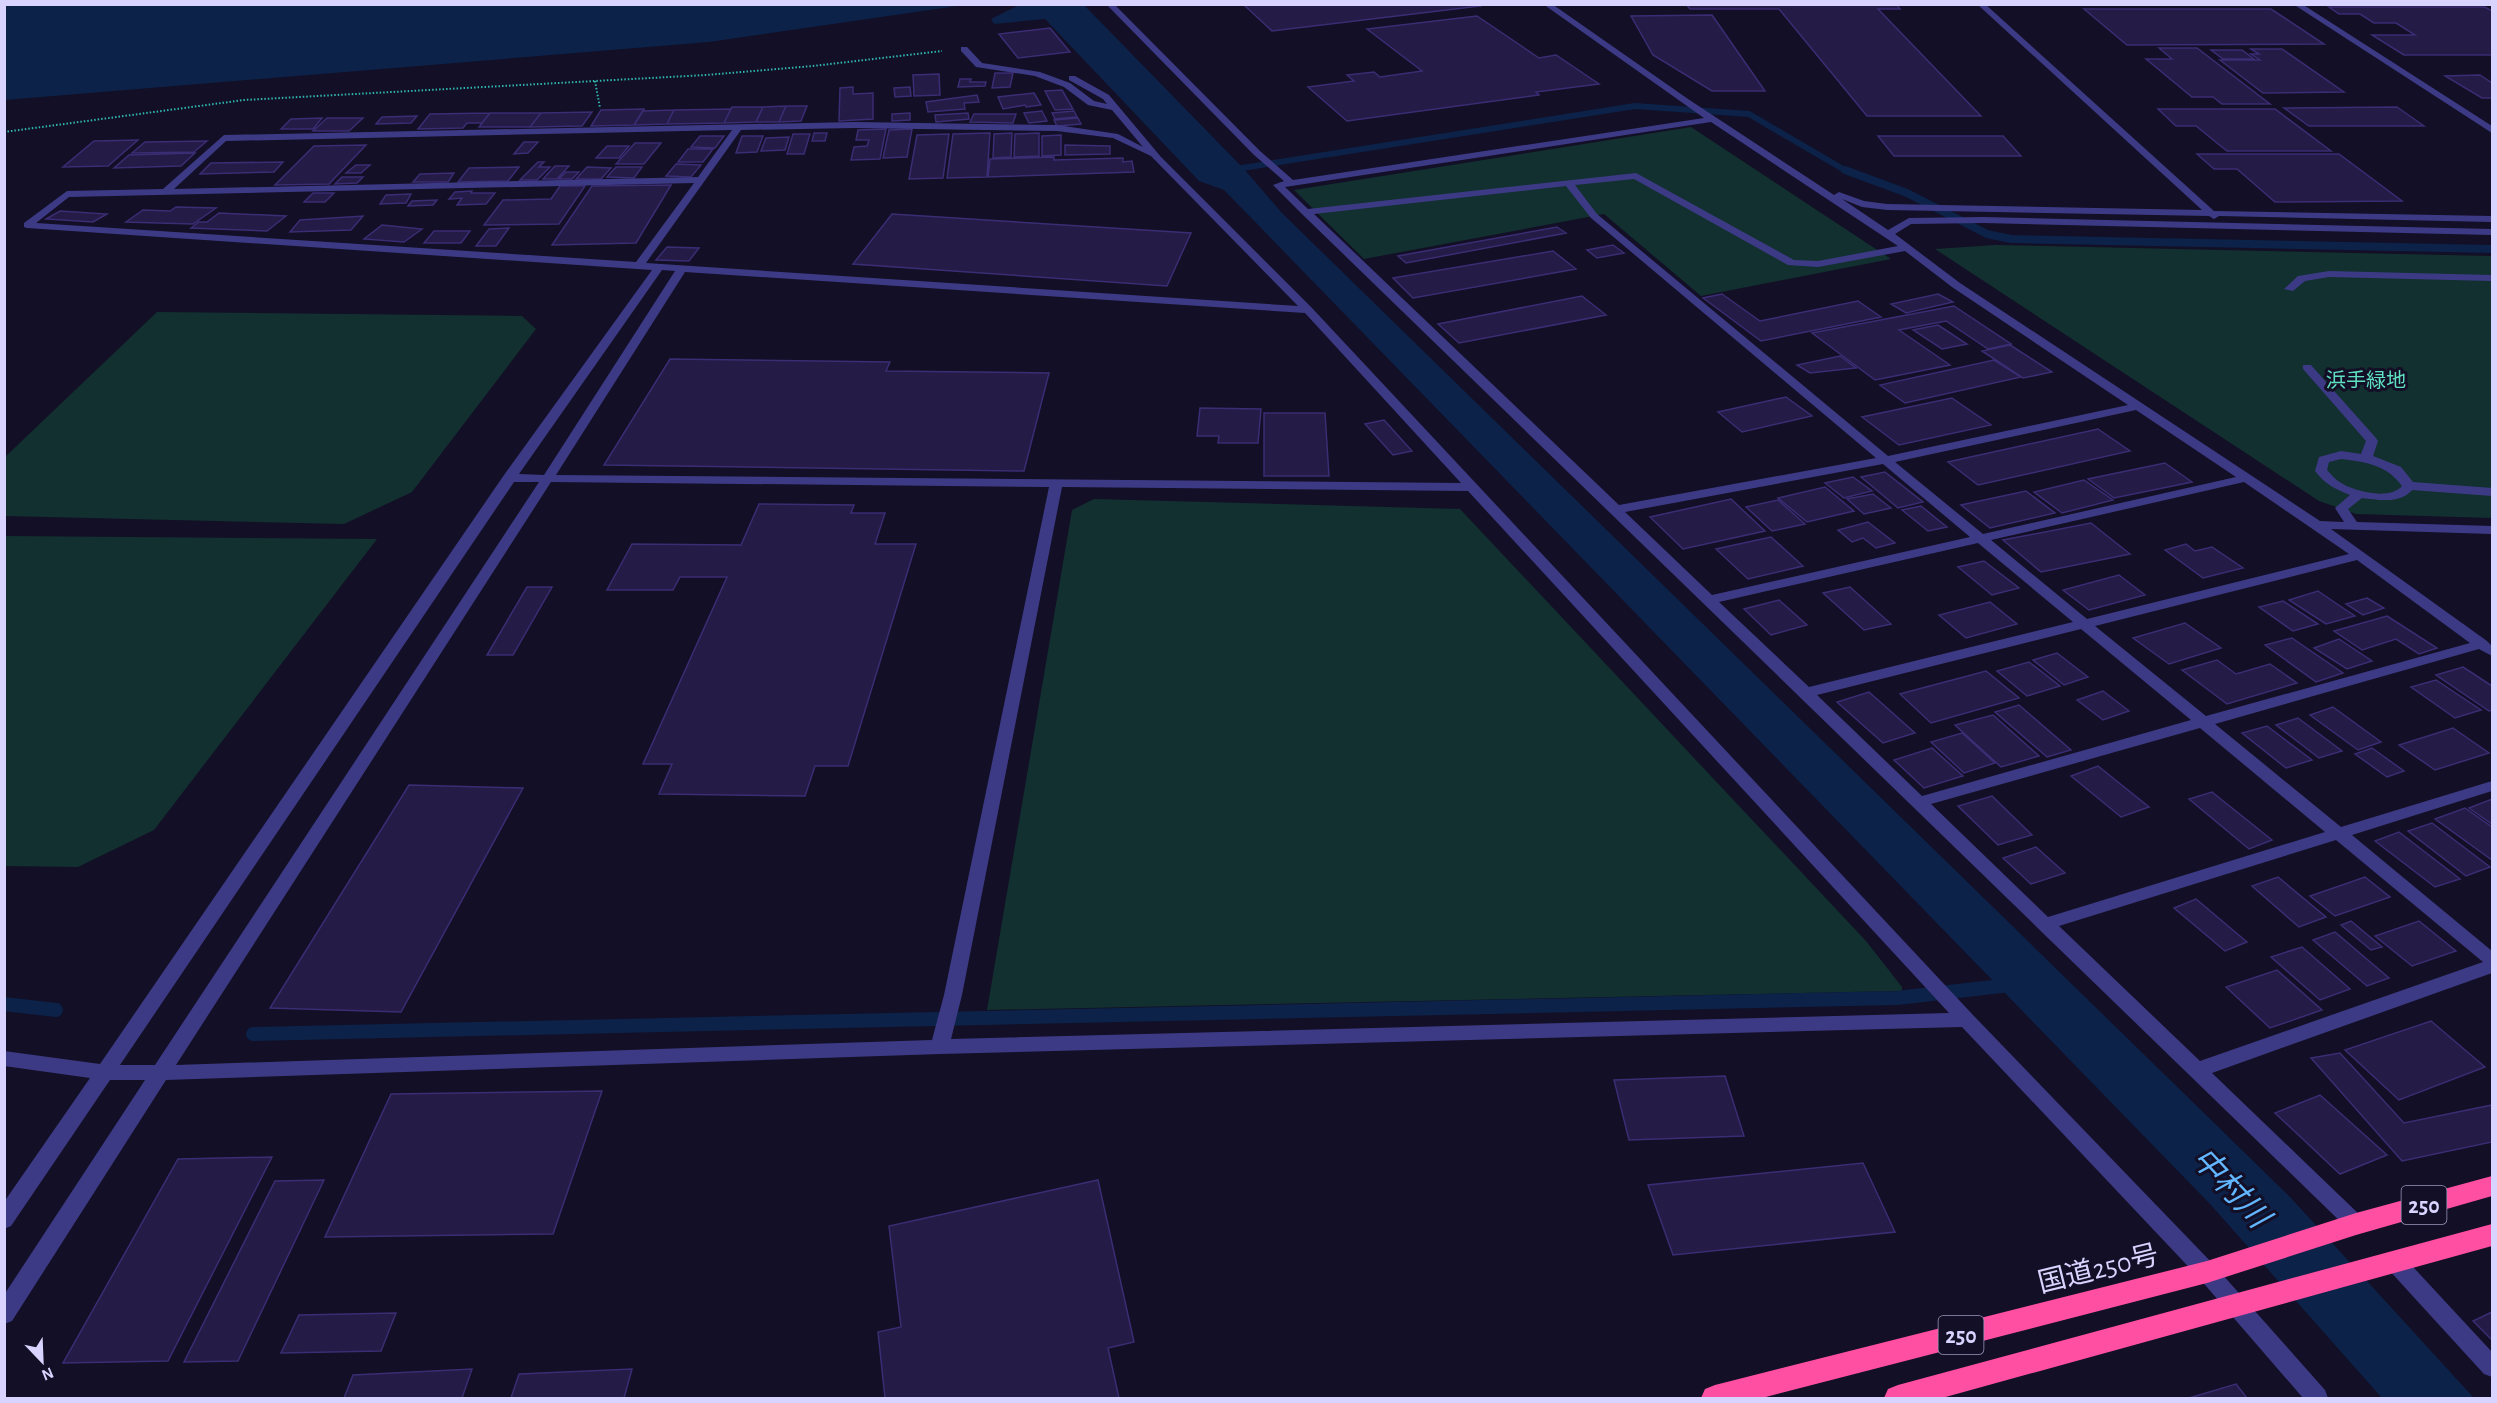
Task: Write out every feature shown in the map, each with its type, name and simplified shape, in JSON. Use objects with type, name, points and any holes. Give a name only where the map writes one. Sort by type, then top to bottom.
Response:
[{"type":"highway","name":"国道250号","points":[[1715,1398],[2207,1272],[2356,1224],[2493,1186]]},
{"type":"highway","name":"250","points":[[1898,1398],[2238,1307],[2493,1235]]},
{"type":"street","points":[[1109,4],[1257,153],[1291,183]]},
{"type":"street","points":[[1546,4],[1685,101],[1888,234],[1956,285],[2317,525],[2487,648]]},
{"type":"street","points":[[1980,4],[2226,226]]},
{"type":"street","points":[[2296,4],[2493,130]]},
{"type":"street","points":[[964,49],[979,65],[1037,74],[1067,85],[1091,103],[1116,108]]},
{"type":"street","points":[[1072,78],[1106,97],[1158,159],[1308,310],[1966,1020],[2207,1272],[2317,1398]]},
{"type":"street","points":[[1712,119],[1278,185],[2356,1224]]},
{"type":"street","points":[[166,191],[225,138],[854,125],[1057,128],[1115,136],[1158,159]]},
{"type":"street","points":[[639,266],[737,129]]},
{"type":"street","points":[[1305,212],[1570,185],[1636,176],[1792,263],[1818,264],[1906,248]]},
{"type":"street","points":[[699,180],[67,194],[27,225],[1308,310]]},
{"type":"street","points":[[1570,185],[1594,216],[1886,460],[2493,960]]},
{"type":"street","points":[[1816,188],[1862,204],[1887,207],[2493,219]]},
{"type":"street","points":[[1862,217],[1887,207]]},
{"type":"street","points":[[1888,234],[1909,221],[1984,220],[2493,232]]},
{"type":"street","points":[[4,1220],[508,478],[658,268]]},
{"type":"street","points":[[4,1314],[159,1073],[549,479],[682,269]]},
{"type":"street","points":[[2289,290],[2302,278],[2329,274],[2493,278]]},
{"type":"street","points":[[2307,367],[2373,441],[2366,458]]},
{"type":"street","points":[[1615,510],[1886,460],[2139,406]]},
{"type":"street","points":[[2409,486],[2402,494],[2383,497],[2359,494],[2334,483],[2321,471],[2324,460],[2341,456],[2366,458],[2397,470],[2409,486],[2493,492]]},
{"type":"street","points":[[508,478],[1473,487]]},
{"type":"street","points":[[1708,600],[2247,478]]},
{"type":"street","points":[[940,1047],[953,995],[1056,484]]},
{"type":"street","points":[[2352,525],[2342,508],[2359,494]]},
{"type":"street","points":[[2317,525],[2493,530]]},
{"type":"street","points":[[1805,693],[2359,556]]},
{"type":"street","points":[[1918,802],[2205,721],[2487,648]]},
{"type":"street","points":[[2045,924],[2493,786]]},
{"type":"street","points":[[2197,1070],[2493,966]]},
{"type":"street","points":[[4,1058],[105,1072],[159,1073],[940,1047],[1966,1020]]},
{"type":"street","points":[[2395,1262],[2493,1367]]},
{"type":"path","points":[[4,132],[244,100],[706,75],[964,49]]},
{"type":"green space","points":[[1691,127],[1891,259],[1701,296],[1604,214],[1364,259],[1294,190]]},
{"type":"green space","name":"浜手緑地","points":[[1995,245],[2492,256],[2492,518],[2356,514],[2319,501],[1935,249]]},
{"type":"green space","points":[[157,312],[522,316],[536,329],[412,492],[344,524],[5,516],[5,457]]},
{"type":"green space","points":[[1094,499],[1460,509],[1866,941],[1902,987],[1902,991],[987,1010],[1072,510]]},
{"type":"green space","points":[[5,536],[377,539],[154,830],[78,867],[5,866]]},
{"type":"water","points":[[5,4],[964,5],[709,42],[5,100]]},
{"type":"water","name":"中村川","points":[[1019,5],[1084,5],[1245,170],[1282,213],[2291,1198],[2474,1398],[2382,1398],[2210,1204],[1224,190],[1199,181],[1045,19],[994,24],[991,19]]},
{"type":"building","points":[[1243,4],[1477,4],[1480,6],[1272,31]]},
{"type":"building","points":[[1686,4],[1896,4],[1900,9],[1878,9],[1981,116],[1867,116],[1779,9],[1690,9]]},
{"type":"building","points":[[2329,7],[2485,7],[2492,11],[2492,55],[2404,55],[2372,35],[2415,35],[2396,23],[2374,23],[2360,14],[2339,14]]},
{"type":"building","points":[[2084,9],[2271,9],[2324,44],[2127,45]]},
{"type":"building","points":[[1712,15],[1765,91],[1712,91],[1653,55],[1631,16]]},
{"type":"building","points":[[1477,16],[1539,58],[1556,55],[1599,84],[1536,92],[1539,95],[1347,121],[1308,87],[1354,81],[1347,75],[1374,72],[1380,77],[1422,71],[1367,29]]},
{"type":"building","points":[[1050,28],[1070,52],[1018,58],[999,34]]},
{"type":"building","points":[[2159,48],[2197,48],[2270,104],[2222,104],[2213,97],[2192,97],[2146,59],[2172,59]]},
{"type":"building","points":[[2251,49],[2282,49],[2344,92],[2263,93],[2220,60],[2260,60],[2251,54],[2259,54]]},
{"type":"building","points":[[2211,50],[2242,50],[2254,59],[2223,59]]},
{"type":"building","points":[[995,73],[1013,73],[1010,87],[992,88]]},
{"type":"building","points":[[939,74],[940,95],[914,96],[913,75]]},
{"type":"building","points":[[2480,75],[2492,83],[2492,98],[2482,98],[2445,76]]},
{"type":"building","points":[[960,79],[971,79],[970,82],[986,82],[985,86],[958,87]]},
{"type":"building","points":[[853,87],[853,94],[873,93],[873,119],[839,121],[840,88]]},
{"type":"building","points":[[910,87],[911,96],[895,97],[894,88]]},
{"type":"building","points":[[1062,90],[1073,109],[1055,110],[1045,91]]},
{"type":"building","points":[[1034,93],[1041,105],[1003,109],[998,97]]},
{"type":"building","points":[[977,95],[979,102],[964,103],[965,109],[928,112],[926,102]]},
{"type":"building","points":[[786,106],[807,106],[801,121],[779,122]]},
{"type":"building","points":[[786,106],[779,122],[756,122],[763,107]]},
{"type":"building","points":[[732,107],[763,107],[756,122],[724,123]]},
{"type":"building","points":[[2397,107],[2424,126],[2309,126],[2284,108]]},
{"type":"building","points":[[644,109],[634,125],[591,126],[601,110]]},
{"type":"building","points":[[731,109],[724,123],[667,124],[674,110]]},
{"type":"building","points":[[2158,109],[2275,109],[2331,151],[2227,151],[2196,126],[2176,126]]},
{"type":"building","points":[[674,110],[667,124],[634,125],[643,111]]},
{"type":"building","points":[[1042,111],[1047,121],[1029,123],[1024,113]]},
{"type":"building","points":[[1074,111],[1077,117],[1055,119],[1052,113]]},
{"type":"building","points":[[592,112],[582,126],[530,127],[541,113]]},
{"type":"building","points":[[490,113],[541,113],[530,127],[479,127]]},
{"type":"building","points":[[490,113],[482,123],[467,123],[463,128],[418,129],[430,114]]},
{"type":"building","points":[[910,113],[910,120],[892,121],[892,114]]},
{"type":"building","points":[[968,113],[969,119],[936,122],[935,115]]},
{"type":"building","points":[[974,114],[1016,114],[1013,123],[970,122]]},
{"type":"building","points":[[417,116],[411,123],[376,124],[382,117]]},
{"type":"building","points":[[322,118],[313,129],[281,129],[291,119]]},
{"type":"building","points":[[327,118],[363,118],[349,131],[313,131]]},
{"type":"building","points":[[1078,118],[1081,124],[1057,126],[1054,120]]},
{"type":"building","points":[[886,129],[880,159],[851,160],[854,147],[867,146],[869,140],[856,140],[858,130]]},
{"type":"building","points":[[912,129],[907,157],[883,158],[889,130]]},
{"type":"building","points":[[814,133],[827,133],[825,141],[812,141]]},
{"type":"building","points":[[990,133],[987,177],[947,178],[953,134]]},
{"type":"building","points":[[1012,133],[1011,157],[993,158],[994,134]]},
{"type":"building","points":[[1039,133],[1039,156],[1014,157],[1015,134]]},
{"type":"building","points":[[793,134],[810,134],[804,154],[787,154]]},
{"type":"building","points":[[949,134],[943,178],[909,179],[917,135]]},
{"type":"building","points":[[1061,135],[1061,155],[1042,156],[1042,136]]},
{"type":"building","points":[[700,136],[724,136],[715,148],[691,147]]},
{"type":"building","points":[[742,136],[763,136],[757,152],[736,153]]},
{"type":"building","points":[[1878,136],[2003,136],[2021,156],[1894,156]]},
{"type":"building","points":[[789,137],[785,150],[761,151],[766,138]]},
{"type":"building","points":[[138,140],[108,166],[63,167],[94,141]]},
{"type":"building","points":[[207,141],[194,152],[132,153],[145,142]]},
{"type":"building","points":[[524,142],[538,142],[528,153],[514,154]]},
{"type":"building","points":[[635,143],[661,143],[644,164],[616,164]]},
{"type":"building","points":[[366,145],[329,184],[275,185],[314,146]]},
{"type":"building","points":[[1065,145],[1110,146],[1110,154],[1065,155]]},
{"type":"building","points":[[607,146],[629,146],[619,158],[596,158]]},
{"type":"building","points":[[688,149],[713,149],[703,162],[678,162]]},
{"type":"building","points":[[195,153],[181,166],[114,168],[129,155]]},
{"type":"building","points":[[2197,154],[2339,154],[2402,201],[2275,202],[2237,169],[2214,169]]},
{"type":"building","points":[[1054,157],[1054,160],[1123,158],[1123,162],[1132,161],[1134,172],[988,177],[990,159]]},
{"type":"building","points":[[283,162],[274,172],[200,174],[211,163]]},
{"type":"building","points":[[538,162],[544,162],[539,167],[550,167],[537,180],[520,180]]},
{"type":"building","points":[[676,164],[701,165],[691,177],[666,176]]},
{"type":"building","points":[[356,165],[370,165],[361,173],[346,173]]},
{"type":"building","points":[[555,166],[569,166],[557,179],[543,179]]},
{"type":"building","points":[[519,167],[508,181],[458,182],[469,168]]},
{"type":"building","points":[[587,167],[611,168],[601,179],[576,179]]},
{"type":"building","points":[[616,167],[642,167],[634,178],[607,177]]},
{"type":"building","points":[[566,172],[579,172],[572,179],[559,179]]},
{"type":"building","points":[[454,173],[448,182],[413,182],[420,174]]},
{"type":"building","points":[[342,177],[363,177],[357,183],[335,184]]},
{"type":"building","points":[[671,185],[636,243],[552,245],[592,186]]},
{"type":"building","points":[[560,186],[585,186],[559,224],[484,225],[503,200],[551,199]]},
{"type":"building","points":[[472,191],[471,193],[495,193],[486,204],[457,205],[462,198],[449,199],[455,192]]},
{"type":"building","points":[[313,193],[334,193],[325,202],[304,202]]},
{"type":"building","points":[[411,194],[406,203],[380,204],[386,195]]},
{"type":"building","points":[[437,200],[433,205],[408,206],[412,201]]},
{"type":"building","points":[[176,207],[216,208],[193,224],[126,222],[143,210],[170,211]]},
{"type":"building","points":[[60,211],[107,214],[93,222],[46,219]]},
{"type":"building","points":[[219,213],[286,216],[267,231],[191,228],[199,222],[207,222]]},
{"type":"building","points":[[892,214],[1191,233],[1167,286],[853,264]]},
{"type":"building","points":[[363,216],[351,230],[290,232],[300,220]]},
{"type":"building","points":[[382,225],[422,229],[404,242],[364,239]]},
{"type":"building","points":[[1557,227],[1566,233],[1406,263],[1398,256]]},
{"type":"building","points":[[509,228],[496,246],[476,246],[489,229]]},
{"type":"building","points":[[434,231],[470,231],[461,243],[424,243]]},
{"type":"building","points":[[1613,245],[1624,253],[1597,258],[1587,250]]},
{"type":"building","points":[[667,247],[699,248],[689,261],[656,260]]},
{"type":"building","points":[[1553,251],[1576,269],[1413,298],[1393,278]]},
{"type":"building","points":[[1722,294],[1760,321],[1858,301],[1881,317],[1761,341],[1703,298]]},
{"type":"building","points":[[1938,294],[1953,302],[1906,313],[1891,304]]},
{"type":"building","points":[[1582,296],[1606,315],[1459,343],[1438,324]]},
{"type":"building","points":[[1954,306],[2011,344],[1988,349],[1946,321],[1899,330],[1950,365],[1875,380],[1812,333]]},
{"type":"building","points":[[1938,325],[1967,344],[1942,349],[1913,330]]},
{"type":"building","points":[[2010,345],[2052,372],[2023,378],[1982,351]]},
{"type":"building","points":[[1840,356],[1856,368],[1810,373],[1797,365]]},
{"type":"building","points":[[670,359],[890,362],[886,371],[1049,373],[1024,471],[604,465]]},
{"type":"building","points":[[1994,360],[2021,377],[1905,403],[1880,385]]},
{"type":"building","points":[[1786,397],[1812,416],[1742,432],[1718,412]]},
{"type":"building","points":[[1952,398],[1991,425],[1899,445],[1862,417]]},
{"type":"building","points":[[1200,408],[1261,409],[1258,443],[1218,443],[1219,436],[1197,436]]},
{"type":"building","points":[[1264,413],[1325,413],[1329,476],[1264,476]]},
{"type":"building","points":[[1384,420],[1412,451],[1393,455],[1365,424]]},
{"type":"building","points":[[2098,429],[2130,451],[1978,485],[1948,462]]},
{"type":"building","points":[[2165,463],[2192,482],[2114,498],[2088,479]]},
{"type":"building","points":[[1885,472],[1923,502],[1898,508],[1861,477]]},
{"type":"building","points":[[1853,477],[1872,491],[1844,498],[1825,483]]},
{"type":"building","points":[[2084,480],[2113,500],[2062,513],[2034,492]]},
{"type":"building","points":[[1825,487],[1854,511],[1807,522],[1778,498]]},
{"type":"building","points":[[2026,491],[2055,513],[1990,528],[1961,505]]},
{"type":"building","points":[[1873,494],[1891,508],[1864,514],[1847,499]]},
{"type":"building","points":[[1731,499],[1765,531],[1683,549],[1650,517]]},
{"type":"building","points":[[1778,500],[1805,524],[1772,531],[1746,507]]},
{"type":"building","points":[[759,504],[854,505],[851,513],[885,513],[875,544],[916,544],[848,766],[815,766],[805,796],[659,794],[672,764],[643,764],[727,577],[680,577],[673,590],[607,590],[632,544],[741,545]]},
{"type":"building","points":[[1921,506],[1947,527],[1928,531],[1902,510]]},
{"type":"building","points":[[1868,522],[1895,543],[1876,548],[1863,538],[1852,542],[1838,530]]},
{"type":"building","points":[[2091,523],[2130,554],[2041,572],[2003,540]]},
{"type":"building","points":[[1771,537],[1803,566],[1748,579],[1716,549]]},
{"type":"building","points":[[2186,544],[2195,551],[2212,547],[2243,568],[2203,578],[2165,550]]},
{"type":"building","points":[[1984,561],[2019,588],[1992,595],[1958,567]]},
{"type":"building","points":[[2119,575],[2145,595],[2089,610],[2063,590]]},
{"type":"building","points":[[527,587],[552,587],[513,655],[487,655]]},
{"type":"building","points":[[1850,587],[1891,624],[1864,630],[1823,593]]},
{"type":"building","points":[[2318,591],[2355,616],[2326,624],[2289,600]]},
{"type":"building","points":[[2367,598],[2384,608],[2363,615],[2346,604]]},
{"type":"building","points":[[1779,600],[1807,625],[1771,635],[1744,609]]},
{"type":"building","points":[[2283,601],[2318,624],[2293,631],[2259,607]]},
{"type":"building","points":[[1990,602],[2017,624],[1966,638],[1939,615]]},
{"type":"building","points":[[2387,616],[2437,648],[2419,654],[2396,639],[2362,650],[2334,631]]},
{"type":"building","points":[[2185,623],[2221,648],[2169,664],[2133,638]]},
{"type":"building","points":[[2292,638],[2343,673],[2316,682],[2265,645]]},
{"type":"building","points":[[2339,639],[2372,661],[2347,669],[2314,648]]},
{"type":"building","points":[[2057,653],[2088,677],[2064,685],[2033,660]]},
{"type":"building","points":[[2217,660],[2236,674],[2270,664],[2297,683],[2227,704],[2182,670]]},
{"type":"building","points":[[2029,662],[2060,686],[2027,696],[1997,671]]},
{"type":"building","points":[[2463,667],[2492,686],[2492,710],[2489,711],[2436,675]]},
{"type":"building","points":[[1986,671],[2019,698],[1931,723],[1900,694]]},
{"type":"building","points":[[2436,680],[2481,710],[2455,718],[2411,687]]},
{"type":"building","points":[[2103,691],[2129,711],[2103,720],[2077,700]]},
{"type":"building","points":[[1869,692],[1915,733],[1883,743],[1837,702]]},
{"type":"building","points":[[2019,705],[2071,750],[2047,757],[1995,712]]},
{"type":"building","points":[[2333,707],[2381,742],[2358,750],[2310,715]]},
{"type":"building","points":[[1993,715],[2039,756],[2001,767],[1955,725]]},
{"type":"building","points":[[2298,718],[2342,751],[2319,758],[2276,725]]},
{"type":"building","points":[[2267,726],[2312,760],[2286,768],[2242,733]]},
{"type":"building","points":[[2453,728],[2489,753],[2435,770],[2399,745]]},
{"type":"building","points":[[1962,733],[1995,763],[1964,773],[1931,742]]},
{"type":"building","points":[[1932,748],[1963,776],[1924,788],[1894,760]]},
{"type":"building","points":[[2372,748],[2404,771],[2387,777],[2355,754]]},
{"type":"building","points":[[2098,766],[2149,807],[2121,817],[2071,776]]},
{"type":"building","points":[[409,785],[523,788],[401,1012],[270,1008]]},
{"type":"building","points":[[2212,792],[2272,840],[2249,849],[2189,799]]},
{"type":"building","points":[[1992,796],[2032,835],[1998,845],[1958,806]]},
{"type":"building","points":[[2492,799],[2492,824],[2469,808]]},
{"type":"building","points":[[2465,808],[2492,827],[2492,860],[2435,819]]},
{"type":"building","points":[[2432,823],[2490,867],[2466,876],[2408,831]]},
{"type":"building","points":[[2399,832],[2460,879],[2435,887],[2375,841]]},
{"type":"building","points":[[2036,847],[2065,873],[2031,884],[2003,858]]},
{"type":"building","points":[[2278,877],[2326,917],[2299,927],[2252,886]]},
{"type":"building","points":[[2365,877],[2390,897],[2335,916],[2310,896]]},
{"type":"building","points":[[2196,899],[2247,942],[2225,951],[2174,908]]},
{"type":"building","points":[[2351,921],[2382,947],[2371,950],[2341,925]]},
{"type":"building","points":[[2419,921],[2456,951],[2412,966],[2375,936]]},
{"type":"building","points":[[2335,932],[2389,978],[2367,986],[2313,940]]},
{"type":"building","points":[[2302,947],[2350,989],[2320,1000],[2271,957]]},
{"type":"building","points":[[2277,970],[2322,1010],[2270,1028],[2226,987]]},
{"type":"building","points":[[2431,1021],[2485,1067],[2399,1100],[2345,1050]]},
{"type":"building","points":[[2340,1053],[2404,1123],[2492,1105],[2492,1142],[2402,1161],[2311,1058]]},
{"type":"building","points":[[1725,1076],[1744,1136],[1629,1140],[1614,1080]]},
{"type":"building","points":[[602,1091],[553,1234],[325,1237],[391,1094]]},
{"type":"building","points":[[2320,1095],[2387,1155],[2340,1174],[2275,1113]]},
{"type":"building","points":[[272,1157],[168,1361],[63,1363],[178,1159]]},
{"type":"building","points":[[1863,1163],[1895,1232],[1673,1255],[1648,1185]]},
{"type":"building","points":[[324,1180],[238,1361],[184,1362],[275,1181]]},
{"type":"building","points":[[1098,1180],[1134,1342],[1108,1348],[1119,1398],[885,1398],[878,1332],[901,1327],[889,1226]]},
{"type":"building","points":[[2492,1312],[2492,1340],[2473,1321]]},
{"type":"building","points":[[396,1313],[381,1351],[281,1353],[299,1315]]},
{"type":"building","points":[[472,1369],[462,1398],[344,1398],[353,1375]]},
{"type":"building","points":[[632,1369],[624,1398],[511,1398],[519,1374]]},
{"type":"building","points":[[2236,1384],[2247,1398],[2189,1398]]},
{"type":"waterway","points":[[1229,170],[1635,106],[1749,114],[1848,172]]},
{"type":"waterway","points":[[1845,170],[1907,193],[1987,234],[2011,239],[2492,249]]},
{"type":"waterway","points":[[253,1034],[1897,998],[2010,985],[1997,986]]},
{"type":"waterway","points":[[4,1004],[56,1010]]}]
